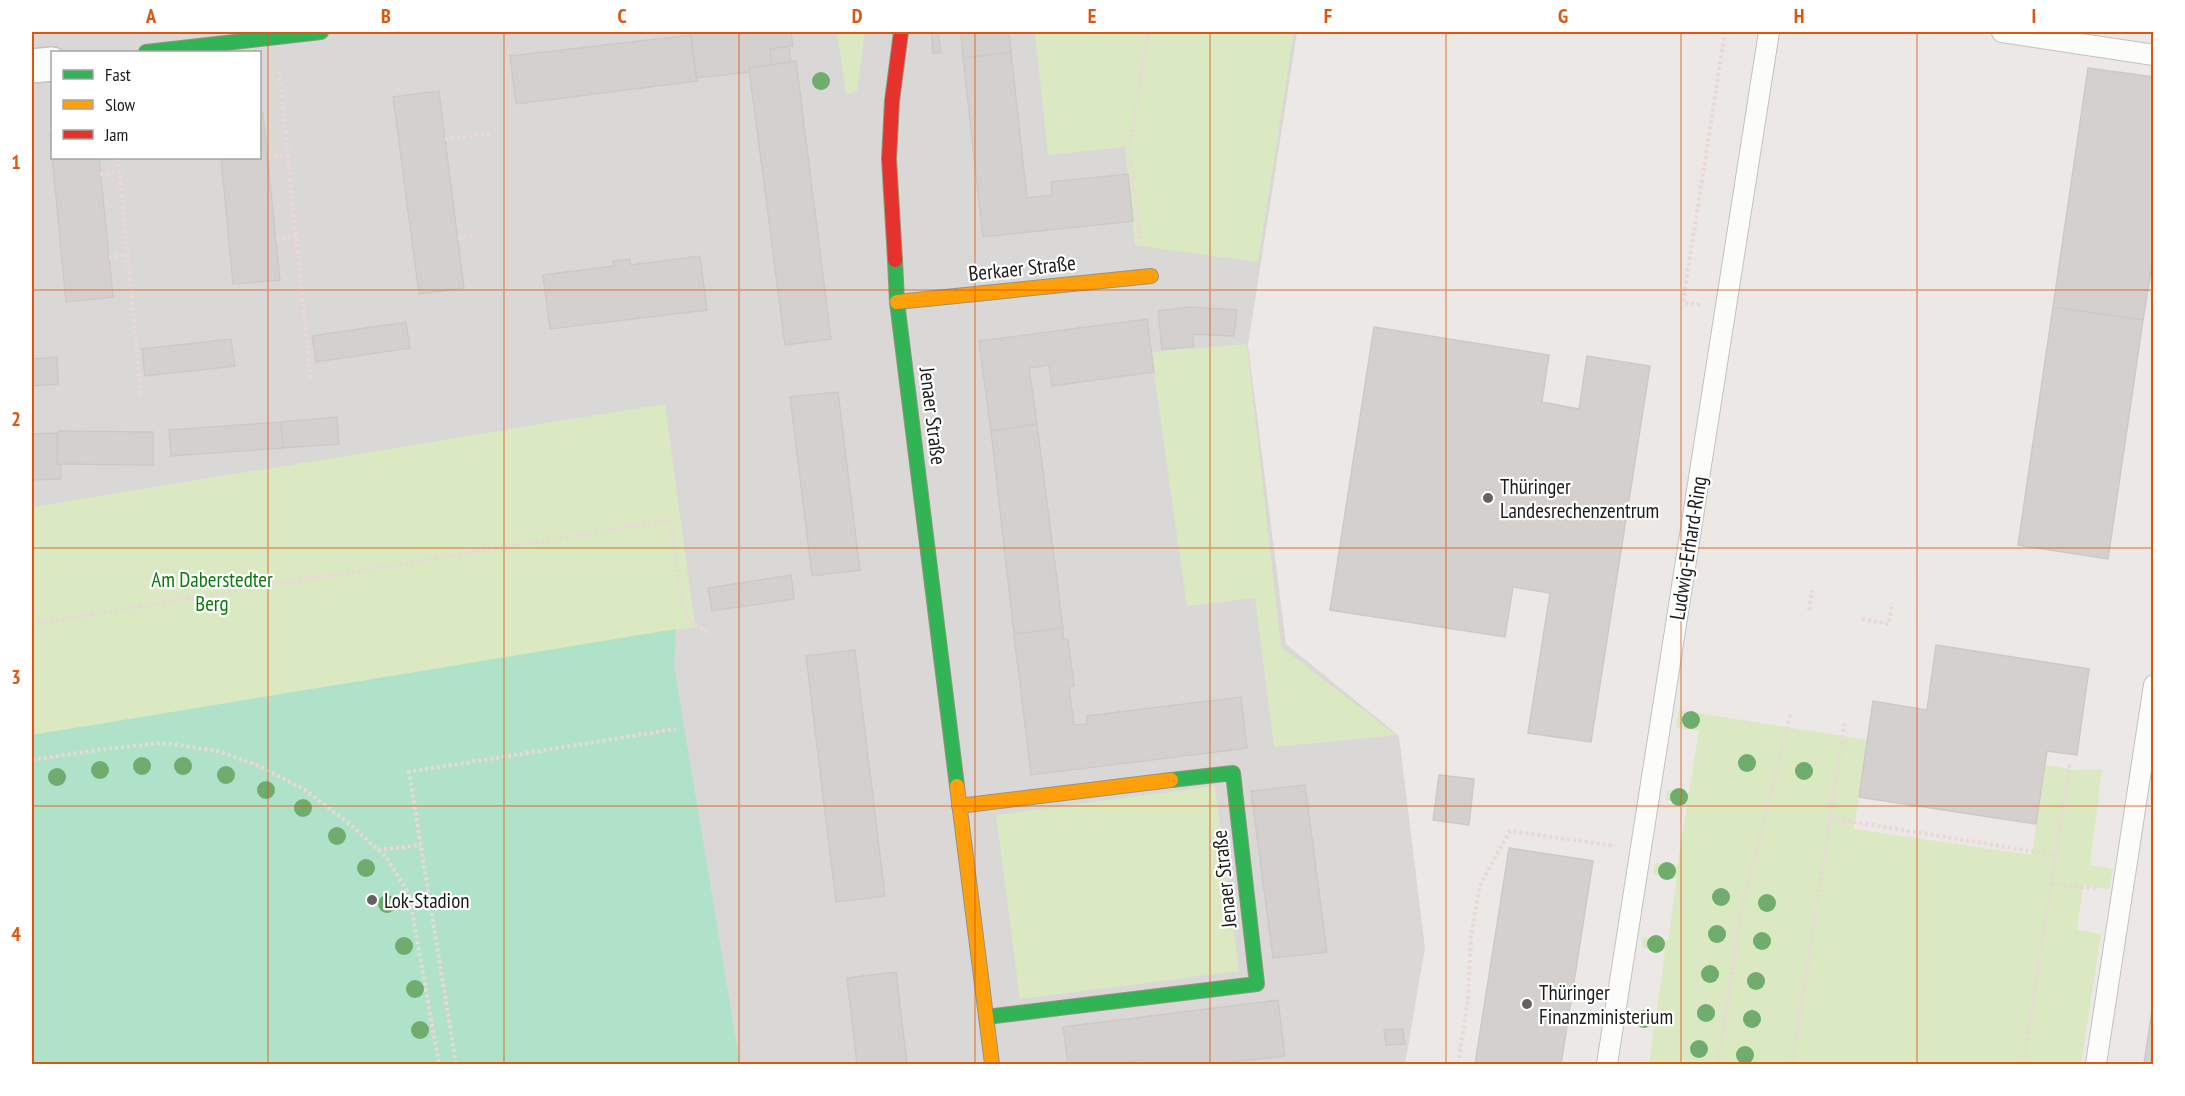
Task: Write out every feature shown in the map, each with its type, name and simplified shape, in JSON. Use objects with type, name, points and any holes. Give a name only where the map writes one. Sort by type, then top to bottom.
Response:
[{"type":"street","points":[[155,51],[321,32]]},
{"type":"street","name":"Jenaer Straße","points":[[901,32],[892,101],[889,159],[897,302],[992,1065]]},
{"type":"street","points":[[32,66],[51,64]]},
{"type":"street","name":"Berkaer Straße","points":[[897,302],[1148,276]]},
{"type":"street","name":"Jenaer Straße","points":[[959,806],[1233,773],[1257,984],[986,1017]]},
{"type":"lane","name":"Ludwig-Erhard-Ring","points":[[1607,1065],[1769,32]]},
{"type":"lane","points":[[2002,32],[2154,55]]},
{"type":"lane","points":[[2096,1065],[2154,685]]},
{"type":"path","points":[[1148,32],[1129,148],[1148,276]]},
{"type":"path","points":[[1725,32],[1683,302],[1725,308]]},
{"type":"path","points":[[276,37],[311,380]]},
{"type":"path","points":[[445,139],[490,134]]},
{"type":"path","points":[[268,157],[288,155]]},
{"type":"path","points":[[118,159],[141,394]]},
{"type":"path","points":[[100,174],[120,172]]},
{"type":"path","points":[[458,238],[475,235]]},
{"type":"path","points":[[276,239],[296,236]]},
{"type":"path","points":[[109,257],[128,255]]},
{"type":"path","points":[[32,624],[670,520],[682,604],[690,621],[711,634]]},
{"type":"path","points":[[1809,610],[1812,590]]},
{"type":"path","points":[[1862,619],[1889,624],[1892,603]]},
{"type":"path","points":[[1718,1065],[1742,906],[1791,712]]},
{"type":"path","points":[[1792,1065],[1845,721]]},
{"type":"path","points":[[456,1065],[409,772],[676,729]]},
{"type":"path","points":[[32,760],[104,748],[164,743],[219,751],[259,766],[305,790],[352,826],[387,858],[409,894],[439,1065]]},
{"type":"path","points":[[2024,1065],[2070,762]]},
{"type":"path","points":[[1830,818],[2055,855]]},
{"type":"path","points":[[1458,1065],[1468,999],[1471,936],[1480,885],[1510,831],[1639,850]]},
{"type":"path","points":[[378,850],[421,844]]},
{"type":"path","points":[[2051,883],[2122,893]]},
{"type":"shaded area","points":[[32,32],[1297,32],[1248,345],[1286,644],[1399,736],[1425,948],[1405,1064],[32,1064]]},
{"type":"shaded area","points":[[916,64],[947,64],[965,227],[913,227],[911,140]]},
{"type":"green space","points":[[837,32],[865,32],[857,91],[846,95]]},
{"type":"green space","points":[[1035,32],[1294,32],[1258,262],[1135,245],[1125,147],[1048,155]]},
{"type":"green space","points":[[1247,344],[1281,647],[1396,735],[1274,747],[1255,598],[1187,606],[1151,352]]},
{"type":"green space","name":"Am Daberstedter Berg","points":[[665,404],[695,627],[32,735],[32,507]]},
{"type":"green space","name":"Lok-Stadion","points":[[676,629],[674,666],[740,1064],[32,1064],[32,735]]},
{"type":"green space","points":[[1679,710],[1867,740],[1854,829],[2032,855],[2045,765],[2075,770],[2102,769],[2090,865],[2113,869],[2109,889],[2083,886],[2077,930],[2101,934],[2081,1064],[1649,1064],[1654,1027],[1630,1023],[1632,1013],[1656,1017],[1665,951],[1642,948],[1643,937],[1668,941],[1677,879],[1653,874],[1655,863],[1677,866],[1687,805],[1666,800],[1667,790],[1689,793],[1699,731],[1676,727]]},
{"type":"green space","points":[[1215,786],[1239,971],[1020,999],[996,815]]},
{"type":"building","points":[[690,32],[791,32],[793,46],[770,49],[771,65],[749,68],[750,72],[696,78]]},
{"type":"building","points":[[931,32],[938,32],[941,53],[933,53]]},
{"type":"building","points":[[961,32],[1009,32],[1011,52],[963,58]]},
{"type":"building","points":[[691,35],[697,81],[516,104],[510,56]]},
{"type":"building","points":[[789,46],[791,62],[771,65],[770,49]]},
{"type":"building","points":[[1011,52],[1027,198],[1052,195],[1051,182],[1128,174],[1133,221],[983,237],[963,58]]},
{"type":"building","points":[[796,61],[831,339],[785,345],[749,68]]},
{"type":"building","points":[[2088,68],[2154,77],[2154,252],[2143,320],[2053,307]]},
{"type":"building","points":[[439,91],[464,288],[419,294],[393,97]]},
{"type":"building","points":[[261,113],[263,113],[280,280],[233,284],[221,159],[261,159]]},
{"type":"building","points":[[52,159],[99,159],[113,297],[66,302]]},
{"type":"building","points":[[700,256],[707,310],[550,329],[543,275],[614,266],[613,261],[630,259],[631,265]]},
{"type":"building","points":[[1190,307],[1237,310],[1234,336],[1192,334],[1194,347],[1162,349],[1158,311]]},
{"type":"building","points":[[2053,307],[2143,320],[2108,559],[2018,545]]},
{"type":"building","points":[[1147,319],[1154,372],[1052,386],[1049,365],[1029,368],[1037,424],[991,431],[979,341]]},
{"type":"building","points":[[406,322],[410,348],[316,362],[312,336]]},
{"type":"building","name":"Thüringer Landesrechenzentrum","points":[[1374,327],[1549,355],[1542,402],[1579,409],[1587,356],[1650,366],[1591,742],[1528,733],[1550,593],[1513,587],[1505,637],[1330,610]]},
{"type":"building","points":[[231,339],[235,366],[145,376],[142,349]]},
{"type":"building","points":[[57,357],[58,384],[32,386],[32,359]]},
{"type":"building","points":[[838,392],[860,570],[812,576],[790,397]]},
{"type":"building","points":[[337,417],[339,444],[283,448],[281,422]]},
{"type":"building","points":[[281,422],[283,448],[171,456],[169,430]]},
{"type":"building","points":[[1037,424],[1063,628],[1014,634],[991,431]]},
{"type":"building","points":[[58,431],[153,432],[153,465],[57,464]]},
{"type":"building","points":[[57,433],[57,464],[61,464],[61,479],[32,480],[32,434]]},
{"type":"building","points":[[791,575],[794,599],[712,611],[708,588]]},
{"type":"building","points":[[1063,628],[1063,639],[1068,639],[1074,686],[1069,687],[1074,725],[1087,724],[1087,716],[1241,697],[1247,748],[1031,775],[1014,634]]},
{"type":"building","points":[[1936,645],[2089,669],[2077,755],[2047,751],[2036,824],[1859,797],[1873,701],[1927,710]]},
{"type":"building","points":[[855,650],[885,896],[836,902],[806,656]]},
{"type":"building","points":[[1439,775],[1474,779],[1469,825],[1433,820]]},
{"type":"building","points":[[1305,785],[1327,952],[1273,958],[1251,791]]},
{"type":"building","name":"Thüringer Finanzministerium","points":[[1509,848],[1593,861],[1561,1064],[1475,1064]]},
{"type":"building","points":[[896,972],[907,1064],[857,1064],[847,978]]},
{"type":"building","points":[[1278,1000],[1285,1056],[1217,1064],[1143,1064],[1142,1060],[1118,1064],[1068,1064],[1063,1027]]},
{"type":"building","points":[[2153,1003],[2154,1064],[2144,1064]]},
{"type":"building","points":[[1403,1029],[1405,1044],[1386,1045],[1384,1030]]},
{"type":"traffic: fast","points":[[155,51],[321,32]]},
{"type":"traffic: fast","points":[[895,260],[897,302],[957,786]]},
{"type":"traffic: fast","points":[[986,1017],[1257,984],[1233,773],[1171,780]]},
{"type":"traffic: slow","points":[[897,302],[1151,276]]},
{"type":"traffic: slow","points":[[959,806],[1171,780]]},
{"type":"traffic: slow","points":[[957,786],[992,1064]]},
{"type":"traffic: jam","points":[[895,260],[889,159],[892,101],[901,32]]},
{"type":"place","name":"Thüringer Landesrechenzentrum","points":[[1488,498]]},
{"type":"place","name":"Lok-Stadion","points":[[372,900]]},
{"type":"place","name":"Thüringer Finanzministerium","points":[[1527,1004]]}]
